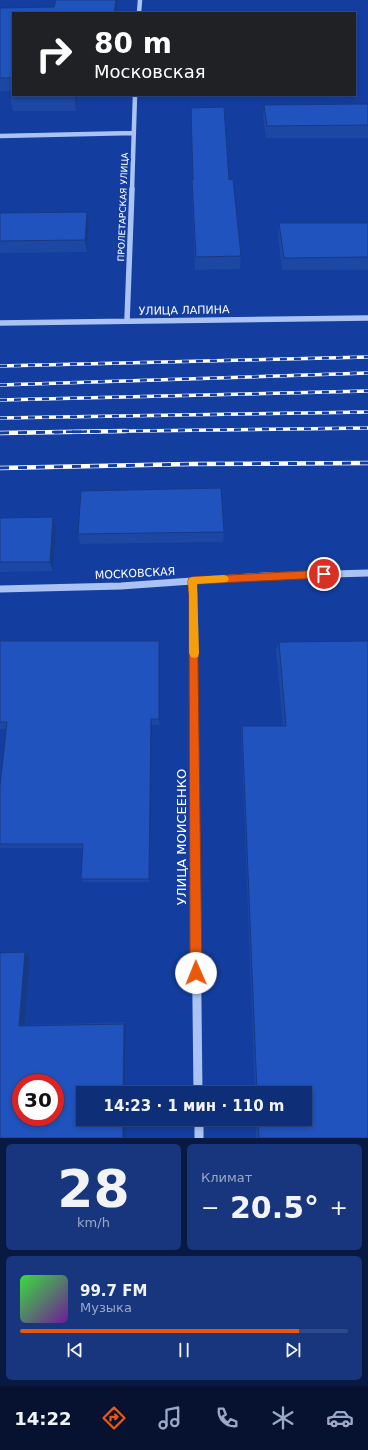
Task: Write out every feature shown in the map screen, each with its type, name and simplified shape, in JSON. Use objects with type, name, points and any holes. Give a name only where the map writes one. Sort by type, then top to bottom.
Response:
[{"type":"street","points":[[139,12],[140,0]]},
{"type":"street","name":"ПРОЛЕТАРСКАЯ УЛИЦА","points":[[127,321],[135,96]]},
{"type":"street","points":[[0,136],[134,133]]},
{"type":"street","name":"УЛИЦА ЛАПИНА","points":[[0,323],[368,318]]},
{"type":"street","name":"МОСКОВСКАЯ","points":[[0,589],[121,586],[192,581],[368,573]]},
{"type":"street","name":"УЛИЦА МОИСЕЕНКО","points":[[192,581],[194,603],[195,905],[198,1086]]},
{"type":"street","points":[[199,1126],[199,1138]]},
{"type":"building","points":[[56,0],[116,0],[114,12],[12,12],[12,78],[0,78],[0,8],[54,7]]},
{"type":"building","points":[[12,89],[12,96],[75,96],[75,98],[10,98]]},
{"type":"building","points":[[368,104],[368,125],[267,126],[264,105]]},
{"type":"building","points":[[224,107],[229,180],[233,179],[241,256],[196,257],[192,180],[191,108]]},
{"type":"building","points":[[87,212],[85,240],[0,241],[0,213]]},
{"type":"building","points":[[279,223],[368,223],[368,257],[284,258]]},
{"type":"building","points":[[221,488],[224,532],[78,534],[81,491]]},
{"type":"building","points":[[53,517],[50,562],[0,562],[0,518]]},
{"type":"building","points":[[0,641],[159,641],[159,719],[151,719],[149,879],[81,879],[83,844],[0,844],[0,786],[7,722],[0,722]]},
{"type":"building","points":[[368,641],[368,1138],[259,1138],[258,1126],[312,1126],[312,1086],[257,1086],[242,726],[286,726],[279,642]]},
{"type":"building","points":[[25,952],[19,1026],[124,1024],[123,1086],[76,1086],[76,1126],[123,1126],[123,1138],[0,1138],[0,953]]},
{"type":"railway","points":[[0,366],[368,357]]},
{"type":"railway","points":[[0,385],[368,373]]},
{"type":"railway","points":[[0,400],[368,391]]},
{"type":"railway","points":[[0,418],[368,412]]},
{"type":"railway","points":[[106,431],[368,428]]},
{"type":"railway","points":[[0,433],[106,431]]},
{"type":"railway","points":[[52,432],[106,431]]},
{"type":"railway","points":[[106,431],[126,431]]},
{"type":"railway","points":[[0,468],[192,464],[368,463]]},
{"type":"slow traffic","points":[[194,653],[194,595],[192,581],[224,579]]},
{"type":"route","points":[[196,973],[194,595],[192,581],[324,574]]}]
